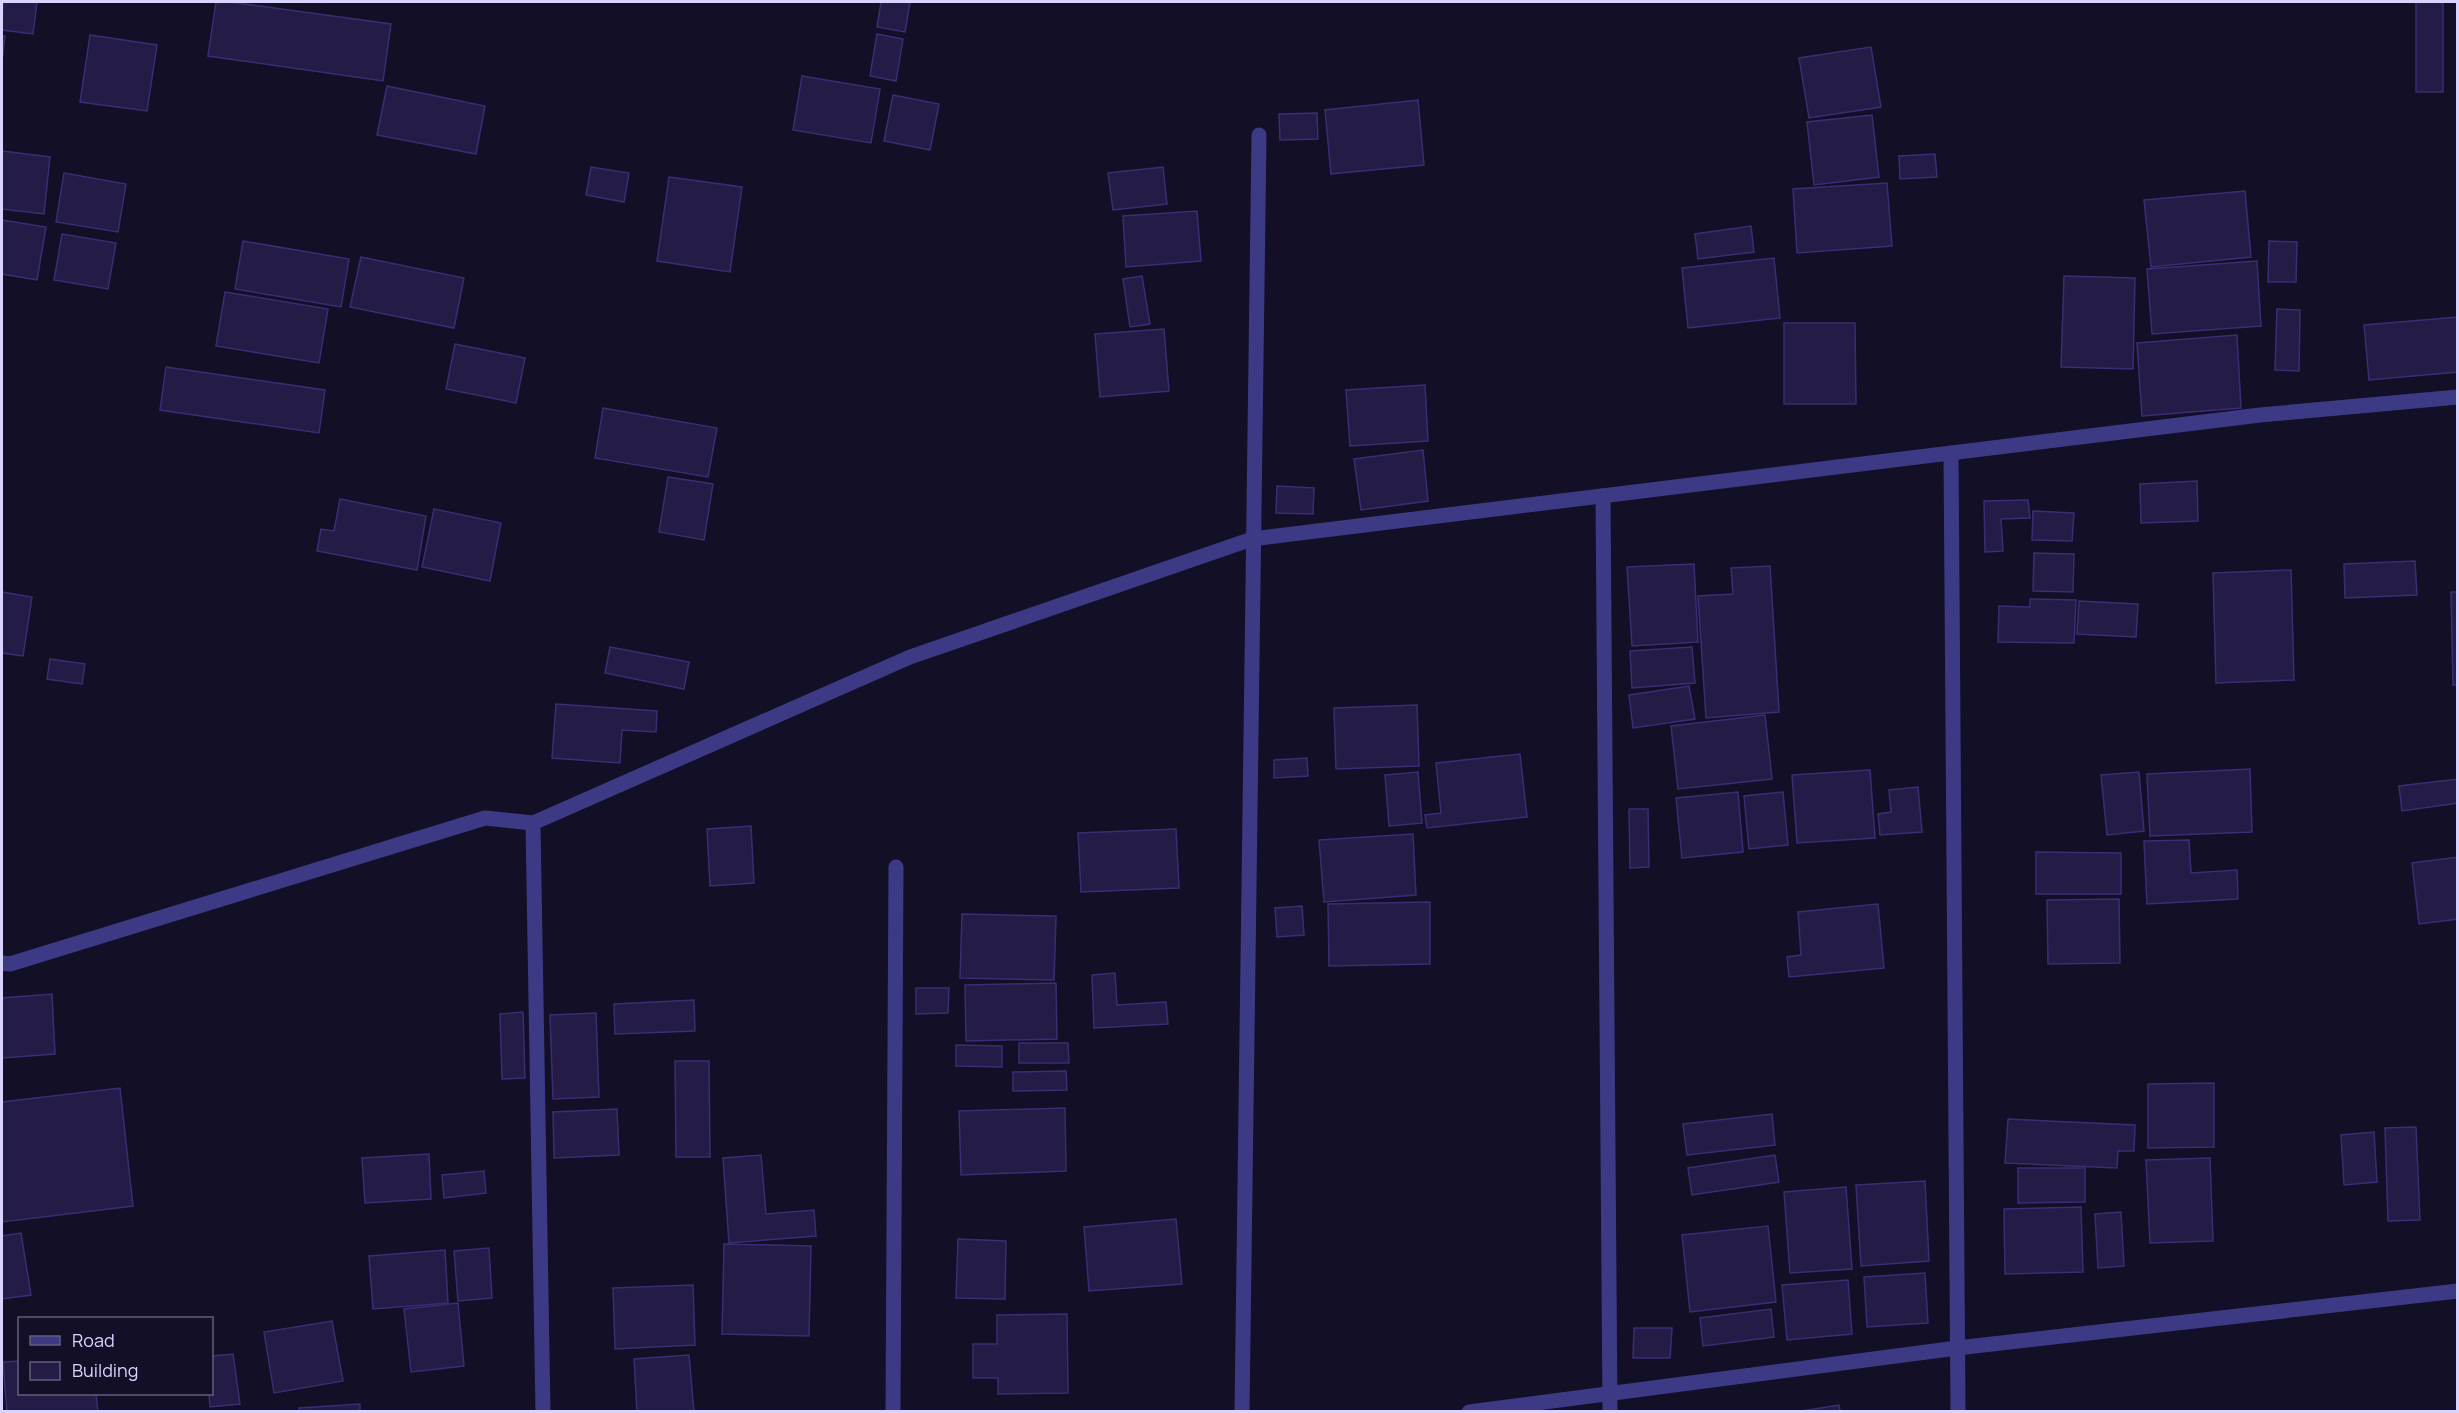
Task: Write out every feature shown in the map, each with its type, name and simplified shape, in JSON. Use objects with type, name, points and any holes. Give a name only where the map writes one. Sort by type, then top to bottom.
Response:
[{"type":"street","points":[[1242,1412],[1259,135]]},
{"type":"street","points":[[2,963],[10,964],[485,818],[533,823],[910,657],[1252,539],[2260,415],[2457,397]]},
{"type":"street","points":[[1951,453],[1958,1412]]},
{"type":"street","points":[[1603,496],[1610,1412]]},
{"type":"street","points":[[533,823],[543,1412]]},
{"type":"street","points":[[893,1412],[896,867]]},
{"type":"street","points":[[1469,1412],[1957,1348],[2457,1291]]},
{"type":"building","points":[[3,2],[37,2],[33,34],[2,30]]},
{"type":"building","points":[[216,2],[231,2],[391,24],[383,81],[208,56]]},
{"type":"building","points":[[881,2],[910,2],[905,32],[877,27]]},
{"type":"building","points":[[2416,2],[2443,2],[2443,92],[2416,92]]},
{"type":"building","points":[[877,34],[903,39],[896,81],[870,76]]},
{"type":"building","points":[[90,35],[157,45],[147,111],[80,102]]},
{"type":"building","points":[[2,36],[5,36],[2,61]]},
{"type":"building","points":[[1871,47],[1881,107],[1809,118],[1799,58]]},
{"type":"building","points":[[802,76],[880,89],[871,143],[793,130]]},
{"type":"building","points":[[387,86],[485,106],[476,154],[377,135]]},
{"type":"building","points":[[893,95],[939,104],[930,150],[884,141]]},
{"type":"building","points":[[1418,100],[1424,165],[1331,174],[1325,110]]},
{"type":"building","points":[[1317,113],[1318,139],[1280,140],[1279,114]]},
{"type":"building","points":[[1872,115],[1879,177],[1814,185],[1807,122]]},
{"type":"building","points":[[2,151],[50,157],[44,214],[2,209]]},
{"type":"building","points":[[1935,154],[1937,177],[1900,179],[1899,156]]},
{"type":"building","points":[[591,167],[629,173],[624,202],[586,195]]},
{"type":"building","points":[[1163,167],[1167,204],[1113,210],[1108,173]]},
{"type":"building","points":[[64,173],[126,184],[118,232],[56,222]]},
{"type":"building","points":[[669,177],[742,187],[730,272],[657,261]]},
{"type":"building","points":[[1887,183],[1892,246],[1797,253],[1793,189]]},
{"type":"building","points":[[2245,191],[2251,257],[2151,267],[2144,200]]},
{"type":"building","points":[[1197,211],[1201,261],[1126,267],[1123,216]]},
{"type":"building","points":[[2,220],[46,227],[37,280],[2,274]]},
{"type":"building","points":[[1751,226],[1754,252],[1698,259],[1695,234]]},
{"type":"building","points":[[62,234],[116,243],[108,289],[54,280]]},
{"type":"building","points":[[243,241],[349,259],[341,307],[235,289]]},
{"type":"building","points":[[2269,241],[2297,242],[2296,282],[2268,282]]},
{"type":"building","points":[[361,257],[464,278],[454,328],[350,307]]},
{"type":"building","points":[[1774,258],[1780,318],[1688,328],[1682,268]]},
{"type":"building","points":[[2257,261],[2261,326],[2152,334],[2147,269]]},
{"type":"building","points":[[1142,276],[1150,324],[1130,327],[1123,279]]},
{"type":"building","points":[[2064,276],[2135,278],[2133,369],[2061,367]]},
{"type":"building","points":[[225,292],[328,309],[319,363],[216,346]]},
{"type":"building","points":[[2277,309],[2300,310],[2299,371],[2275,370]]},
{"type":"building","points":[[2458,317],[2458,372],[2369,380],[2364,325]]},
{"type":"building","points":[[1784,323],[1855,323],[1856,404],[1784,404]]},
{"type":"building","points":[[1164,329],[1169,391],[1100,397],[1095,334]]},
{"type":"building","points":[[2237,335],[2241,408],[2142,416],[2137,343]]},
{"type":"building","points":[[455,344],[525,358],[516,403],[446,389]]},
{"type":"building","points":[[166,367],[325,390],[319,433],[160,410]]},
{"type":"building","points":[[1425,385],[1428,441],[1350,446],[1346,390]]},
{"type":"building","points":[[603,408],[717,428],[708,477],[595,458]]},
{"type":"building","points":[[1423,450],[1428,501],[1361,510],[1354,459]]},
{"type":"building","points":[[668,477],[713,484],[704,540],[659,532]]},
{"type":"building","points":[[2197,481],[2198,521],[2141,523],[2140,484]]},
{"type":"building","points":[[1277,486],[1314,488],[1313,514],[1276,513]]},
{"type":"building","points":[[340,499],[426,516],[417,570],[317,551],[321,529],[334,531]]},
{"type":"building","points":[[2028,500],[2030,518],[2001,519],[2003,551],[1985,552],[1984,501]]},
{"type":"building","points":[[434,509],[501,523],[490,581],[422,567]]},
{"type":"building","points":[[2033,511],[2074,513],[2072,541],[2032,540]]},
{"type":"building","points":[[2034,553],[2074,554],[2073,592],[2033,591]]},
{"type":"building","points":[[2415,561],[2417,595],[2345,598],[2344,564]]},
{"type":"building","points":[[1694,564],[1698,642],[1632,646],[1627,567]]},
{"type":"building","points":[[1770,566],[1779,712],[1706,718],[1698,596],[1733,594],[1731,568]]},
{"type":"building","points":[[2291,570],[2294,680],[2216,683],[2213,573]]},
{"type":"building","points":[[2,592],[32,597],[23,656],[2,653]]},
{"type":"building","points":[[2451,592],[2458,592],[2458,685],[2453,685]]},
{"type":"building","points":[[2030,599],[2076,600],[2074,643],[1998,642],[1999,606],[2030,607]]},
{"type":"building","points":[[2079,601],[2138,604],[2136,637],[2077,634]]},
{"type":"building","points":[[610,647],[689,662],[684,689],[605,673]]},
{"type":"building","points":[[1692,647],[1695,683],[1632,688],[1630,651]]},
{"type":"building","points":[[50,659],[85,664],[82,684],[47,679]]},
{"type":"building","points":[[1689,686],[1695,719],[1633,728],[1629,695]]},
{"type":"building","points":[[556,704],[657,711],[656,732],[622,730],[620,763],[552,758]]},
{"type":"building","points":[[1417,705],[1419,766],[1336,769],[1334,708]]},
{"type":"building","points":[[1765,715],[1772,779],[1678,789],[1671,726]]},
{"type":"building","points":[[1520,754],[1527,817],[1427,828],[1425,815],[1441,813],[1436,763]]},
{"type":"building","points":[[1307,758],[1308,776],[1274,778],[1274,760]]},
{"type":"building","points":[[2250,769],[2252,832],[2150,836],[2147,774]]},
{"type":"building","points":[[1870,770],[1875,838],[1797,843],[1792,775]]},
{"type":"building","points":[[1418,772],[1422,823],[1389,826],[1385,775]]},
{"type":"building","points":[[2139,772],[2144,831],[2107,835],[2101,775]]},
{"type":"building","points":[[2458,779],[2458,803],[2402,811],[2399,786]]},
{"type":"building","points":[[1918,787],[1922,832],[1880,835],[1878,814],[1891,812],[1889,790]]},
{"type":"building","points":[[1738,792],[1743,852],[1682,858],[1676,798]]},
{"type":"building","points":[[1783,792],[1788,845],[1749,849],[1744,796]]},
{"type":"building","points":[[1629,809],[1648,809],[1649,867],[1630,868]]},
{"type":"building","points":[[751,826],[754,883],[710,886],[707,829]]},
{"type":"building","points":[[1176,829],[1179,888],[1081,892],[1078,833]]},
{"type":"building","points":[[1413,834],[1416,895],[1324,902],[1319,840]]},
{"type":"building","points":[[2189,840],[2191,873],[2237,870],[2238,899],[2147,904],[2144,841]]},
{"type":"building","points":[[2036,852],[2121,853],[2121,894],[2036,894]]},
{"type":"building","points":[[2458,857],[2458,919],[2419,924],[2412,863]]},
{"type":"building","points":[[2119,899],[2120,963],[2048,964],[2047,900]]},
{"type":"building","points":[[1430,902],[1430,964],[1329,966],[1328,904]]},
{"type":"building","points":[[1878,904],[1884,968],[1789,977],[1787,957],[1801,955],[1798,912]]},
{"type":"building","points":[[1302,906],[1304,935],[1277,937],[1275,908]]},
{"type":"building","points":[[962,914],[1056,916],[1054,980],[960,978]]},
{"type":"building","points":[[1115,973],[1117,1005],[1166,1002],[1168,1024],[1094,1028],[1092,975]]},
{"type":"building","points":[[1056,983],[1057,1039],[966,1041],[965,985]]},
{"type":"building","points":[[916,988],[949,988],[948,1013],[916,1014]]},
{"type":"building","points":[[52,994],[55,1054],[2,1058],[2,998]]},
{"type":"building","points":[[694,1000],[695,1031],[615,1034],[614,1004]]},
{"type":"building","points":[[523,1012],[525,1078],[502,1079],[500,1014]]},
{"type":"building","points":[[596,1013],[599,1097],[553,1099],[550,1015]]},
{"type":"building","points":[[1019,1043],[1068,1043],[1069,1063],[1019,1063]]},
{"type":"building","points":[[956,1045],[1002,1046],[1002,1067],[956,1066]]},
{"type":"building","points":[[675,1061],[709,1061],[710,1157],[676,1157]]},
{"type":"building","points":[[1066,1071],[1067,1090],[1013,1091],[1013,1072]]},
{"type":"building","points":[[2214,1083],[2214,1147],[2148,1148],[2148,1084]]},
{"type":"building","points":[[120,1088],[133,1206],[2,1222],[2,1102]]},
{"type":"building","points":[[1065,1108],[1066,1171],[961,1175],[959,1111]]},
{"type":"building","points":[[617,1109],[619,1155],[554,1158],[553,1112]]},
{"type":"building","points":[[1772,1114],[1775,1145],[1687,1155],[1683,1124]]},
{"type":"building","points":[[2008,1119],[2135,1125],[2134,1151],[2118,1151],[2117,1168],[2005,1163]]},
{"type":"building","points":[[2416,1127],[2420,1220],[2388,1221],[2385,1128]]},
{"type":"building","points":[[2374,1132],[2377,1182],[2344,1185],[2341,1135]]},
{"type":"building","points":[[429,1154],[431,1199],[365,1203],[362,1158]]},
{"type":"building","points":[[761,1155],[766,1214],[814,1210],[816,1236],[729,1243],[723,1158]]},
{"type":"building","points":[[1775,1155],[1779,1182],[1692,1195],[1688,1168]]},
{"type":"building","points":[[2210,1158],[2213,1241],[2150,1243],[2146,1160]]},
{"type":"building","points":[[2018,1168],[2085,1168],[2085,1202],[2018,1203]]},
{"type":"building","points":[[484,1171],[486,1193],[444,1198],[442,1175]]},
{"type":"building","points":[[1925,1181],[1929,1261],[1861,1266],[1856,1185]]},
{"type":"building","points":[[1846,1187],[1852,1269],[1790,1273],[1784,1192]]},
{"type":"building","points":[[2081,1207],[2083,1272],[2005,1274],[2004,1209]]},
{"type":"building","points":[[2121,1212],[2124,1266],[2098,1268],[2095,1214]]},
{"type":"building","points":[[1176,1219],[1182,1284],[1089,1291],[1084,1227]]},
{"type":"building","points":[[1768,1226],[1776,1302],[1690,1312],[1682,1235]]},
{"type":"building","points":[[21,1233],[31,1295],[2,1299],[2,1236]]},
{"type":"building","points":[[958,1239],[1006,1241],[1005,1299],[956,1298]]},
{"type":"building","points":[[724,1244],[811,1246],[809,1336],[722,1334]]},
{"type":"building","points":[[489,1248],[492,1298],[458,1301],[454,1251]]},
{"type":"building","points":[[445,1250],[448,1303],[373,1309],[369,1256]]},
{"type":"building","points":[[1925,1273],[1928,1323],[1867,1327],[1864,1277]]},
{"type":"building","points":[[1848,1280],[1852,1334],[1787,1340],[1782,1285]]},
{"type":"building","points":[[693,1285],[695,1345],[615,1349],[613,1288]]},
{"type":"building","points":[[458,1303],[464,1366],[411,1372],[404,1309]]},
{"type":"building","points":[[1771,1309],[1774,1337],[1703,1346],[1700,1318]]},
{"type":"building","points":[[1067,1314],[1068,1393],[998,1394],[998,1378],[973,1378],[973,1344],[997,1344],[997,1315]]},
{"type":"building","points":[[332,1321],[343,1381],[274,1393],[264,1332]]},
{"type":"building","points":[[1634,1328],[1672,1328],[1670,1358],[1633,1358]]},
{"type":"building","points":[[233,1354],[240,1404],[210,1407],[209,1395],[213,1395],[213,1356]]},
{"type":"building","points":[[689,1355],[694,1412],[637,1412],[634,1359]]},
{"type":"building","points":[[18,1361],[18,1395],[96,1395],[98,1412],[7,1412],[3,1362]]},
{"type":"building","points":[[360,1404],[360,1412],[299,1412],[299,1408]]},
{"type":"building","points":[[1839,1405],[1840,1412],[1795,1412]]}]
